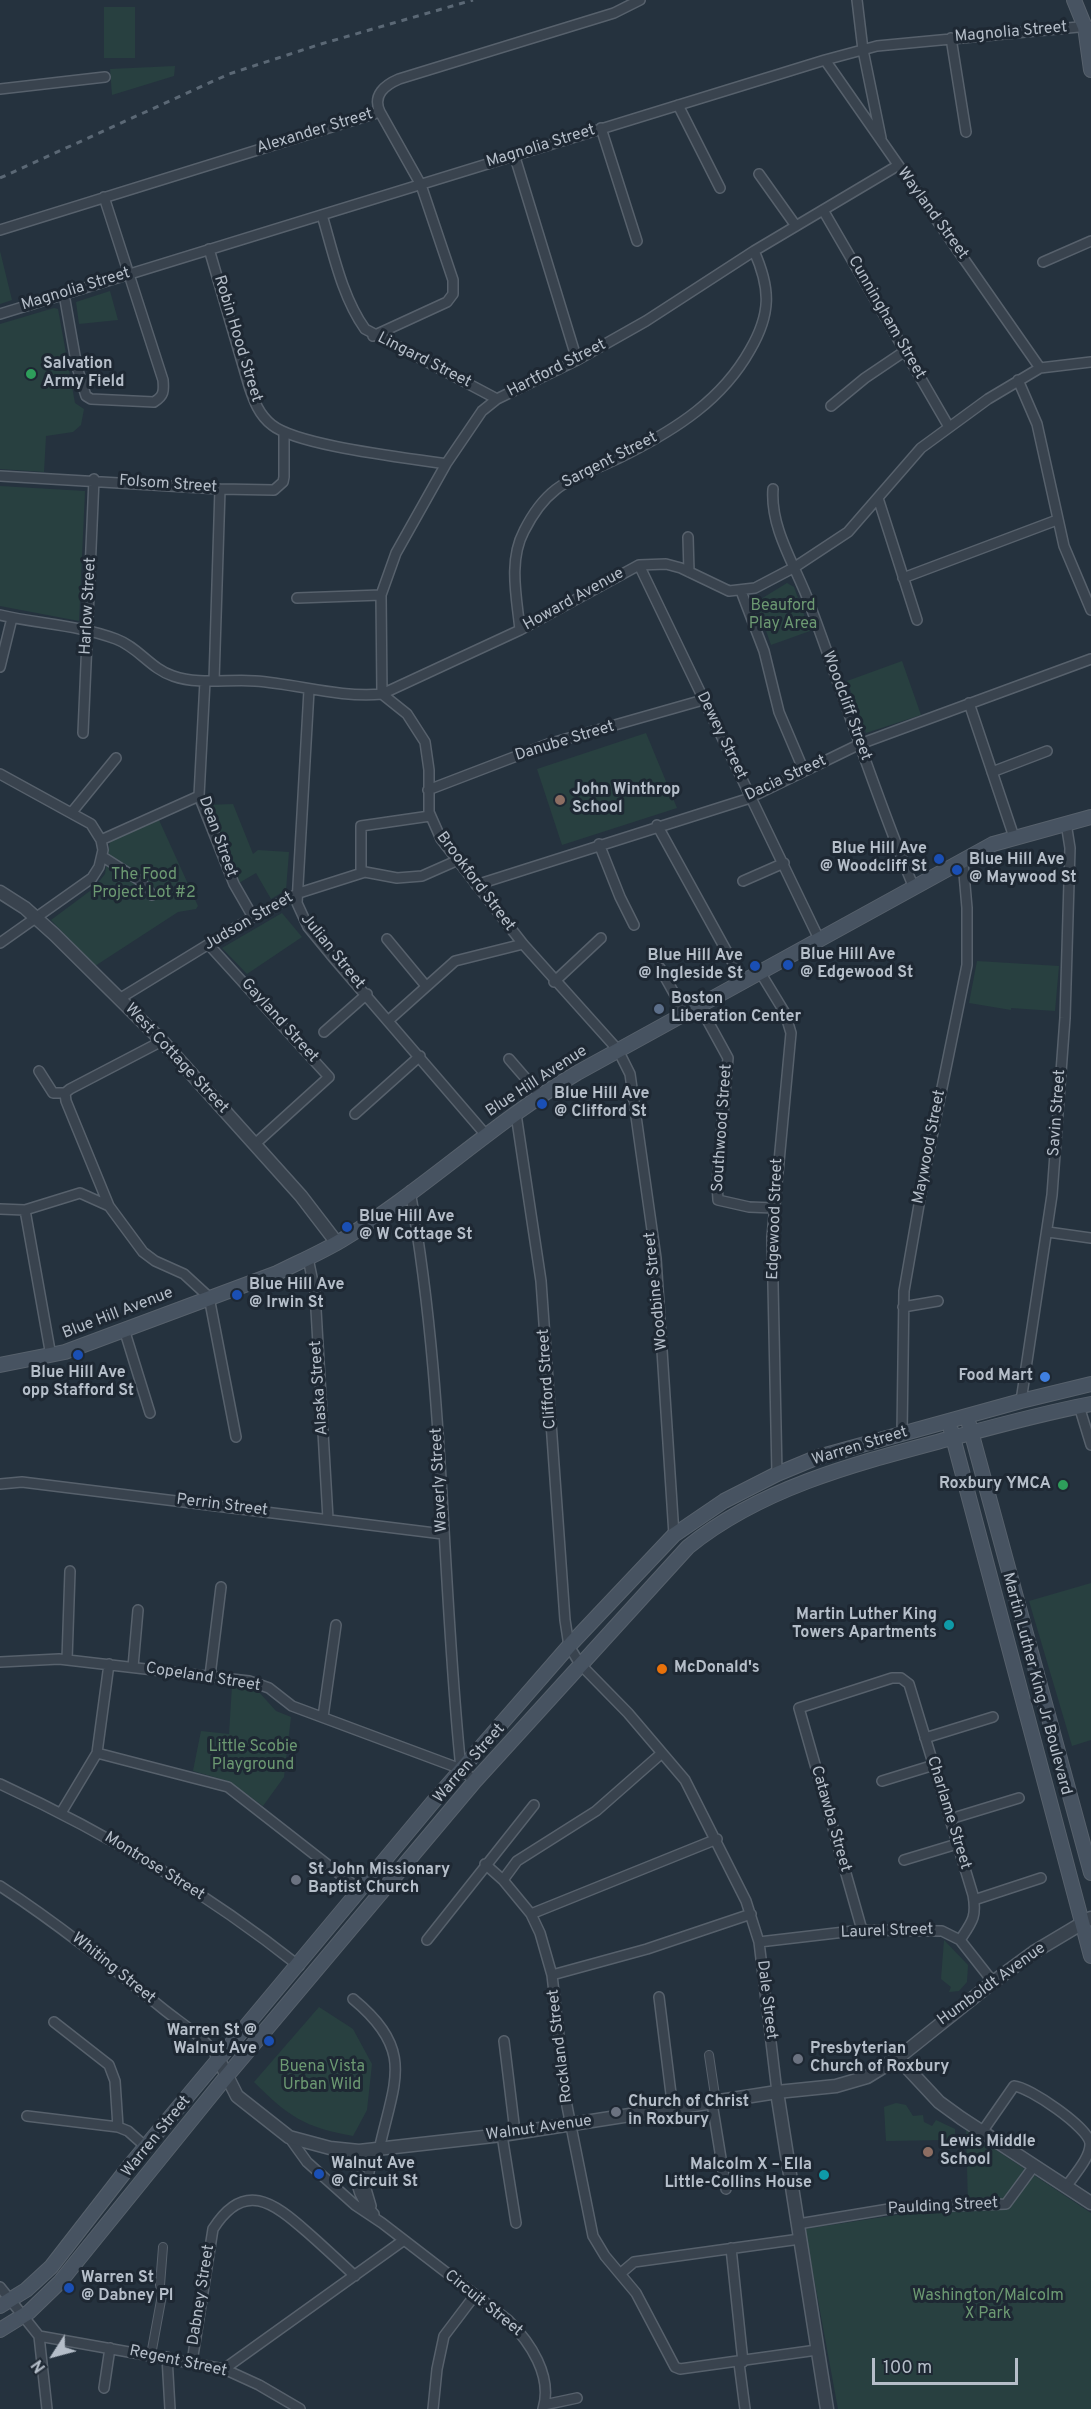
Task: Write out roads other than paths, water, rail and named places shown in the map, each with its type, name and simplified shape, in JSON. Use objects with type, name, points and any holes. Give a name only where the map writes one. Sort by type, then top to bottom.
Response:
[{"type":"main road","points":[[1074,0],[1088,26],[1091,70]]},
{"type":"main road","name":"Blue Hill Avenue","points":[[0,1365],[51,1356],[308,1258],[337,1243],[541,1096],[618,1050],[993,844],[1091,817]]},
{"type":"main road","name":"Warren Street","points":[[5,2304],[26,2290],[51,2267],[146,2147],[461,1769],[570,1646],[674,1535],[721,1503],[777,1474],[818,1457],[1091,1384]]},
{"type":"main road","name":"Warren Street","points":[[0,2330],[46,2298],[67,2275],[226,2077],[475,1781],[688,1548],[729,1519],[788,1488],[817,1477],[1038,1414],[1085,1405]]},
{"type":"main road","name":"Martin Luther King Jr Boulevard","points":[[967,1416],[1091,1873]]},
{"type":"main road","name":"Martin Luther King Jr Boulevard","points":[[949,1421],[1087,1920],[1091,1956]]},
{"type":"street","name":"Alexander Street","points":[[0,230],[380,112],[377,99],[381,91],[399,79],[614,13],[640,0]]},
{"type":"street","points":[[857,0],[863,50],[882,143]]},
{"type":"street","name":"Magnolia Street","points":[[0,314],[825,60],[863,50],[951,38],[1088,26]]},
{"type":"street","points":[[951,38],[966,132]]},
{"type":"street","name":"Wayland Street","points":[[825,60],[1040,368]]},
{"type":"street","points":[[0,89],[105,77]]},
{"type":"street","points":[[678,105],[720,188]]},
{"type":"street","points":[[373,336],[391,326],[437,308],[447,302],[453,294],[453,280],[421,185],[380,112]]},
{"type":"street","points":[[602,128],[637,241]]},
{"type":"street","points":[[514,154],[577,360]]},
{"type":"street","name":"Hartford Street","points":[[382,694],[381,596],[396,553],[446,464],[475,420],[497,399],[577,360],[646,321],[754,251],[897,166]]},
{"type":"street","points":[[759,174],[796,226]]},
{"type":"street","points":[[63,294],[77,367],[86,396],[91,399],[154,402],[164,392],[163,380],[104,197]]},
{"type":"street","name":"Cunningham Street","points":[[823,210],[949,427]]},
{"type":"street","name":"Lingard Street","points":[[322,215],[358,319],[373,336],[459,377],[497,399]]},
{"type":"street","points":[[1043,262],[1091,241]]},
{"type":"street","name":"Robin Hood Street","points":[[209,249],[256,406],[266,420],[284,432],[322,443],[446,464]]},
{"type":"street","name":"Sargent Street","points":[[520,630],[515,562],[522,534],[531,518],[560,485],[659,436],[711,401],[740,369],[761,331],[767,304],[767,286],[754,251]]},
{"type":"street","points":[[831,406],[865,378],[905,351]]},
{"type":"street","points":[[804,771],[779,712],[764,651],[741,591],[754,588],[795,567],[848,532],[921,448],[1018,380],[1040,368],[1091,362]]},
{"type":"street","points":[[1018,380],[1037,424],[1064,546],[1091,610]]},
{"type":"street","name":"Folsom Street","points":[[0,476],[94,479],[220,489],[274,490],[279,487],[284,477],[284,432]]},
{"type":"street","name":"Harlow Street","points":[[83,733],[94,479]]},
{"type":"street","name":"Dean Street","points":[[220,489],[210,681],[200,796],[210,828],[234,884],[253,917]]},
{"type":"street","name":"Woodcliff Street","points":[[773,489],[777,521],[914,888]]},
{"type":"street","points":[[878,498],[917,620]]},
{"type":"street","points":[[903,578],[1057,520]]},
{"type":"street","points":[[688,537],[689,572]]},
{"type":"street","name":"Howard Avenue","points":[[0,615],[88,630],[119,640],[161,672],[175,677],[210,681],[255,681],[364,696],[382,694],[520,630],[639,565],[666,564],[689,572],[721,588],[741,591]]},
{"type":"street","name":"Dewey Street","points":[[639,565],[819,939]]},
{"type":"street","points":[[297,598],[381,596]]},
{"type":"street","points":[[0,667],[12,618]]},
{"type":"street","name":"Dacia Street","points":[[476,885],[657,825],[751,797],[860,744],[1091,659]]},
{"type":"street","name":"Julian Street","points":[[309,690],[297,903],[300,914],[308,927],[486,1135]]},
{"type":"street","name":"Brookford Street","points":[[382,694],[407,714],[425,742],[430,816],[437,832],[456,861],[522,945],[618,1050]]},
{"type":"street","name":"Danube Street","points":[[428,790],[548,744],[704,700]]},
{"type":"street","points":[[969,704],[1014,837]]},
{"type":"street","points":[[992,772],[1047,752]]},
{"type":"street","points":[[72,812],[116,758]]},
{"type":"street","points":[[0,774],[91,824],[101,840],[103,857],[92,878],[0,943]]},
{"type":"street","points":[[101,840],[200,796]]},
{"type":"street","points":[[361,873],[361,826],[430,816]]},
{"type":"street","name":"Savin Street","points":[[1021,1401],[1048,1232],[1065,1018],[1070,848],[1066,823]]},
{"type":"street","points":[[657,825],[743,981]]},
{"type":"street","points":[[599,844],[634,925]]},
{"type":"street","points":[[103,857],[138,880],[152,895]]},
{"type":"street","name":"Judson Street","points":[[120,999],[253,917],[298,893],[361,873],[411,879],[434,873],[456,861]]},
{"type":"street","name":"Maywood Street","points":[[902,1434],[903,1306],[922,1187],[967,965],[967,908],[963,862]]},
{"type":"street","points":[[743,882],[784,863]]},
{"type":"street","name":"West Cottage Street","points":[[0,892],[35,917],[162,1041],[301,1197],[337,1243]]},
{"type":"street","points":[[387,939],[426,986]]},
{"type":"street","points":[[554,982],[601,939]]},
{"type":"street","name":"Gayland Street","points":[[210,945],[329,1077],[255,1144]]},
{"type":"street","points":[[389,1020],[454,961],[522,945]]},
{"type":"street","points":[[660,968],[686,1013]]},
{"type":"street","name":"Edgewood Street","points":[[760,972],[785,1013],[791,1033],[772,1237],[777,1474]]},
{"type":"street","points":[[324,1032],[367,994]]},
{"type":"street","name":"Southwood Street","points":[[699,1005],[728,1058],[717,1183],[718,1200],[749,1208],[774,1208]]},
{"type":"street","points":[[39,1071],[54,1093],[65,1093],[162,1041]]},
{"type":"street","name":"Woodbine Street","points":[[618,1050],[630,1074],[656,1258],[674,1535]]},
{"type":"street","points":[[356,1114],[420,1056]]},
{"type":"street","points":[[509,1059],[541,1096]]},
{"type":"street","points":[[65,1093],[66,1101],[109,1206],[143,1252],[154,1261],[184,1274],[210,1297],[236,1437]]},
{"type":"street","name":"Clifford Street","points":[[516,1114],[542,1281],[565,1620],[570,1646]]},
{"type":"street","name":"Waverly Street","points":[[410,1191],[425,1279],[431,1342],[453,1687],[461,1769]]},
{"type":"street","points":[[0,1209],[25,1210],[80,1193],[109,1206]]},
{"type":"street","points":[[25,1210],[51,1356]]},
{"type":"street","points":[[1048,1232],[1091,1238]]},
{"type":"street","name":"Alaska Street","points":[[308,1258],[315,1292],[328,1519]]},
{"type":"street","points":[[903,1306],[938,1301]]},
{"type":"street","points":[[124,1329],[150,1413]]},
{"type":"street","points":[[1085,1405],[1091,1445]]},
{"type":"street","name":"Perrin Street","points":[[0,1484],[22,1482],[443,1534]]},
{"type":"street","points":[[67,1660],[70,1571]]},
{"type":"street","points":[[210,1676],[221,1587]]},
{"type":"street","points":[[133,1667],[138,1610]]},
{"type":"street","points":[[323,1717],[336,1625]]},
{"type":"street","name":"Dale Street","points":[[570,1646],[580,1664],[685,1780],[717,1839],[751,1914],[759,1942],[777,2092],[827,2409]]},
{"type":"street","name":"Copeland Street","points":[[0,1662],[67,1660],[249,1681],[269,1688],[292,1706],[461,1769],[475,1781]]},
{"type":"street","points":[[61,1813],[96,1753],[108,1664]]},
{"type":"street","name":"Charlame Street","points":[[799,1708],[892,1678],[901,1678],[909,1684],[974,1900],[976,1911],[974,1919],[960,1940]]},
{"type":"street","name":"Catawba Street","points":[[799,1708],[862,1930]]},
{"type":"street","points":[[925,1738],[993,1717]]},
{"type":"street","points":[[96,1753],[228,1787],[360,1890]]},
{"type":"street","points":[[503,1880],[517,1861],[596,1811],[662,1753]]},
{"type":"street","points":[[882,1781],[934,1764]]},
{"type":"street","name":"Montrose Street","points":[[0,1784],[61,1813],[151,1864],[253,1929],[299,1966]]},
{"type":"street","points":[[950,1818],[1019,1798]]},
{"type":"street","points":[[427,1940],[534,1805]]},
{"type":"street","points":[[531,1914],[717,1839]]},
{"type":"street","points":[[904,1860],[957,1844]]},
{"type":"street","name":"Rockland Street","points":[[485,1864],[503,1880],[531,1914],[540,1933],[552,1975],[571,2125],[593,2236],[605,2256],[621,2272],[636,2293],[675,2367],[680,2369],[741,2362],[818,2350]]},
{"type":"street","points":[[974,1900],[1041,1878]]},
{"type":"street","name":"Whiting Street","points":[[0,1886],[48,1917],[110,1966],[208,2046],[219,2060]]},
{"type":"street","points":[[552,1975],[647,1950],[751,1914]]},
{"type":"street","name":"Humboldt Avenue","points":[[898,2058],[993,1982],[1087,1920]]},
{"type":"street","name":"Laurel Street","points":[[759,1942],[862,1930],[942,1931],[960,1940]]},
{"type":"street","points":[[960,1940],[993,1982]]},
{"type":"street","points":[[659,1997],[673,2110]]},
{"type":"street","name":"Circuit Street","points":[[352,1999],[381,2025],[395,2054],[397,2070],[366,2189],[368,2199],[382,2223]]},
{"type":"street","points":[[54,2022],[109,2065],[115,2081],[118,2127]]},
{"type":"street","points":[[504,2041],[515,2132]]},
{"type":"street","points":[[709,2055],[726,2188]]},
{"type":"street","points":[[898,2058],[939,2102],[1091,2204]]},
{"type":"street","name":"Walnut Avenue","points":[[219,2060],[237,2096],[289,2137],[330,2148],[359,2151],[571,2125],[777,2092],[836,2086],[876,2073],[898,2058]]},
{"type":"street","points":[[982,2132],[1014,2086],[1028,2090],[1083,2129],[1090,2142],[1088,2153],[1066,2187]]},
{"type":"street","points":[[27,2116],[118,2127],[146,2147]]},
{"type":"street","points":[[502,2134],[516,2223]]},
{"type":"street","name":"Circuit Street","points":[[289,2137],[307,2162],[355,2205],[382,2223],[508,2320],[524,2335],[535,2353],[542,2373],[543,2407]]},
{"type":"street","name":"Circuit Street","points":[[359,2151],[356,2179],[360,2198],[382,2223]]},
{"type":"street","name":"Paulding Street","points":[[798,2224],[895,2208],[1006,2204],[1034,2166]]},
{"type":"street","name":"Dabney Street","points":[[192,2362],[211,2238],[224,2212],[235,2204],[247,2201],[279,2207],[355,2276]]},
{"type":"street","points":[[621,2272],[634,2262],[800,2239]]},
{"type":"street","points":[[224,2369],[404,2240]]},
{"type":"street","points":[[151,2355],[162,2295],[160,2285],[163,2247]]},
{"type":"street","points":[[731,2248],[745,2409]]},
{"type":"street","points":[[0,2287],[5,2304],[22,2316],[39,2336],[47,2409]]},
{"type":"street","points":[[433,2409],[437,2369],[444,2336],[475,2295]]},
{"type":"street","name":"Regent Street","points":[[39,2336],[167,2357],[224,2369],[259,2385],[295,2408]]},
{"type":"street","points":[[104,2388],[110,2348]]},
{"type":"street","points":[[167,2357],[170,2409]]},
{"type":"street","points":[[543,2407],[578,2398]]},
{"type":"railway","points":[[0,178],[229,74],[321,44],[473,0]]},
{"type":"place","name":"Salvation Army Field","points":[[31,374]]},
{"type":"place","name":"John Winthrop School","points":[[560,800]]},
{"type":"place","name":"Blue Hill Ave @ Woodcliff St","points":[[939,859]]},
{"type":"place","name":"Blue Hill Ave @ Maywood St","points":[[957,870]]},
{"type":"place","name":"Blue Hill Ave @ Edgewood St","points":[[788,965]]},
{"type":"place","name":"Blue Hill Ave @ Ingleside St","points":[[755,966]]},
{"type":"place","name":"Boston Liberation Center","points":[[659,1009]]},
{"type":"place","name":"Blue Hill Ave @ Clifford St","points":[[542,1104]]},
{"type":"place","name":"Blue Hill Ave @ W Cottage St","points":[[347,1227]]},
{"type":"place","name":"Blue Hill Ave @ Irwin St","points":[[237,1295]]},
{"type":"place","name":"Blue Hill Ave opp Stafford St","points":[[78,1355]]},
{"type":"place","name":"Food Mart","points":[[1045,1377]]},
{"type":"place","name":"Roxbury YMCA","points":[[1063,1485]]},
{"type":"place","name":"Martin Luther King Towers Apartments","points":[[949,1625]]},
{"type":"place","name":"McDonald's","points":[[662,1669]]},
{"type":"place","name":"St John Missionary Baptist Church","points":[[296,1880]]},
{"type":"place","name":"Warren St @ Walnut Ave","points":[[269,2041]]},
{"type":"place","name":"Presbyterian Church of Roxbury","points":[[798,2059]]},
{"type":"place","name":"Church of Christ in Roxbury","points":[[616,2112]]},
{"type":"place","name":"Lewis Middle School","points":[[928,2152]]},
{"type":"place","name":"Walnut Ave @ Circuit St","points":[[319,2174]]},
{"type":"place","name":"Malcolm X – Ella Little-Collins House","points":[[824,2175]]},
{"type":"place","name":"Warren St @ Dabney Pl","points":[[69,2288]]},
{"type":"park label","name":"Beauford Play Area","points":[[783,616]]},
{"type":"park label","name":"The Food Project Lot #2","points":[[144,885]]},
{"type":"park label","name":"Little Scobie Playground","points":[[253,1757]]},
{"type":"park label","name":"Buena Vista Urban Wild","points":[[322,2077]]},
{"type":"park label","name":"Washington/Malcolm X Park","points":[[988,2306]]}]
